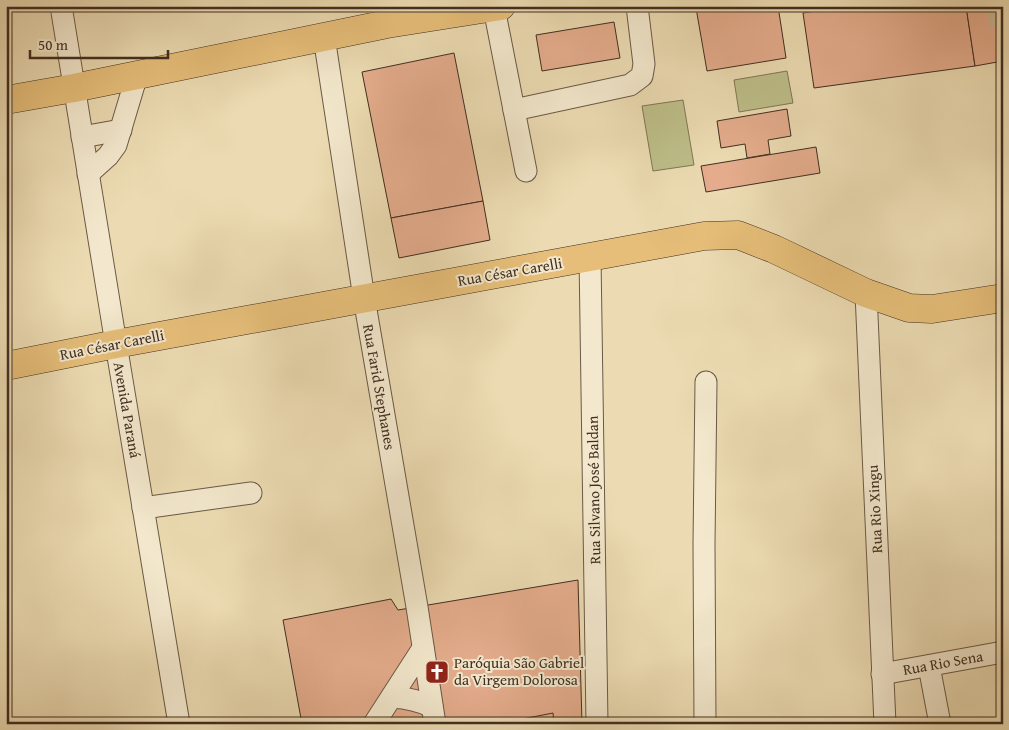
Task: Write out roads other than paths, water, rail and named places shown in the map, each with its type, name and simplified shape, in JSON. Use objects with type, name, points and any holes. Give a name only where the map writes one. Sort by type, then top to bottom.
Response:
[{"type":"main road","points":[[6,100],[324,37],[384,15],[497,7]]},
{"type":"main road","name":"Rua César Carelli","points":[[6,366],[704,236],[738,235],[774,249],[866,293],[909,308],[932,309],[1003,298]]},
{"type":"street","name":"Avenida Paraná","points":[[61,6],[179,724]]},
{"type":"street","points":[[514,110],[630,85],[642,76],[644,64],[637,6]]},
{"type":"street","points":[[497,7],[526,171]]},
{"type":"street","name":"Rua Farid Stephanes","points":[[324,37],[364,298],[434,715]]},
{"type":"street","points":[[88,174],[108,156],[116,144],[137,75]]},
{"type":"street","points":[[82,137],[121,130]]},
{"type":"street","name":"Rua Silvano José Baldan","points":[[590,257],[598,724]]},
{"type":"street","name":"Rua Rio Xingu","points":[[866,293],[885,724]]},
{"type":"street","points":[[705,724],[704,544],[706,382]]},
{"type":"street","points":[[143,508],[251,493]]},
{"type":"street","points":[[374,724],[423,648]]},
{"type":"street","name":"Rua Rio Sena","points":[[882,674],[1003,652]]},
{"type":"street","points":[[930,666],[940,724]]},
{"type":"street","points":[[392,697],[421,701],[434,715]]},
{"type":"tunnel","points":[[997,6],[1003,38]]},
{"type":"place","name":"Paróquia São Gabriel da Virgem Dolorosa","points":[[437,672]]}]
